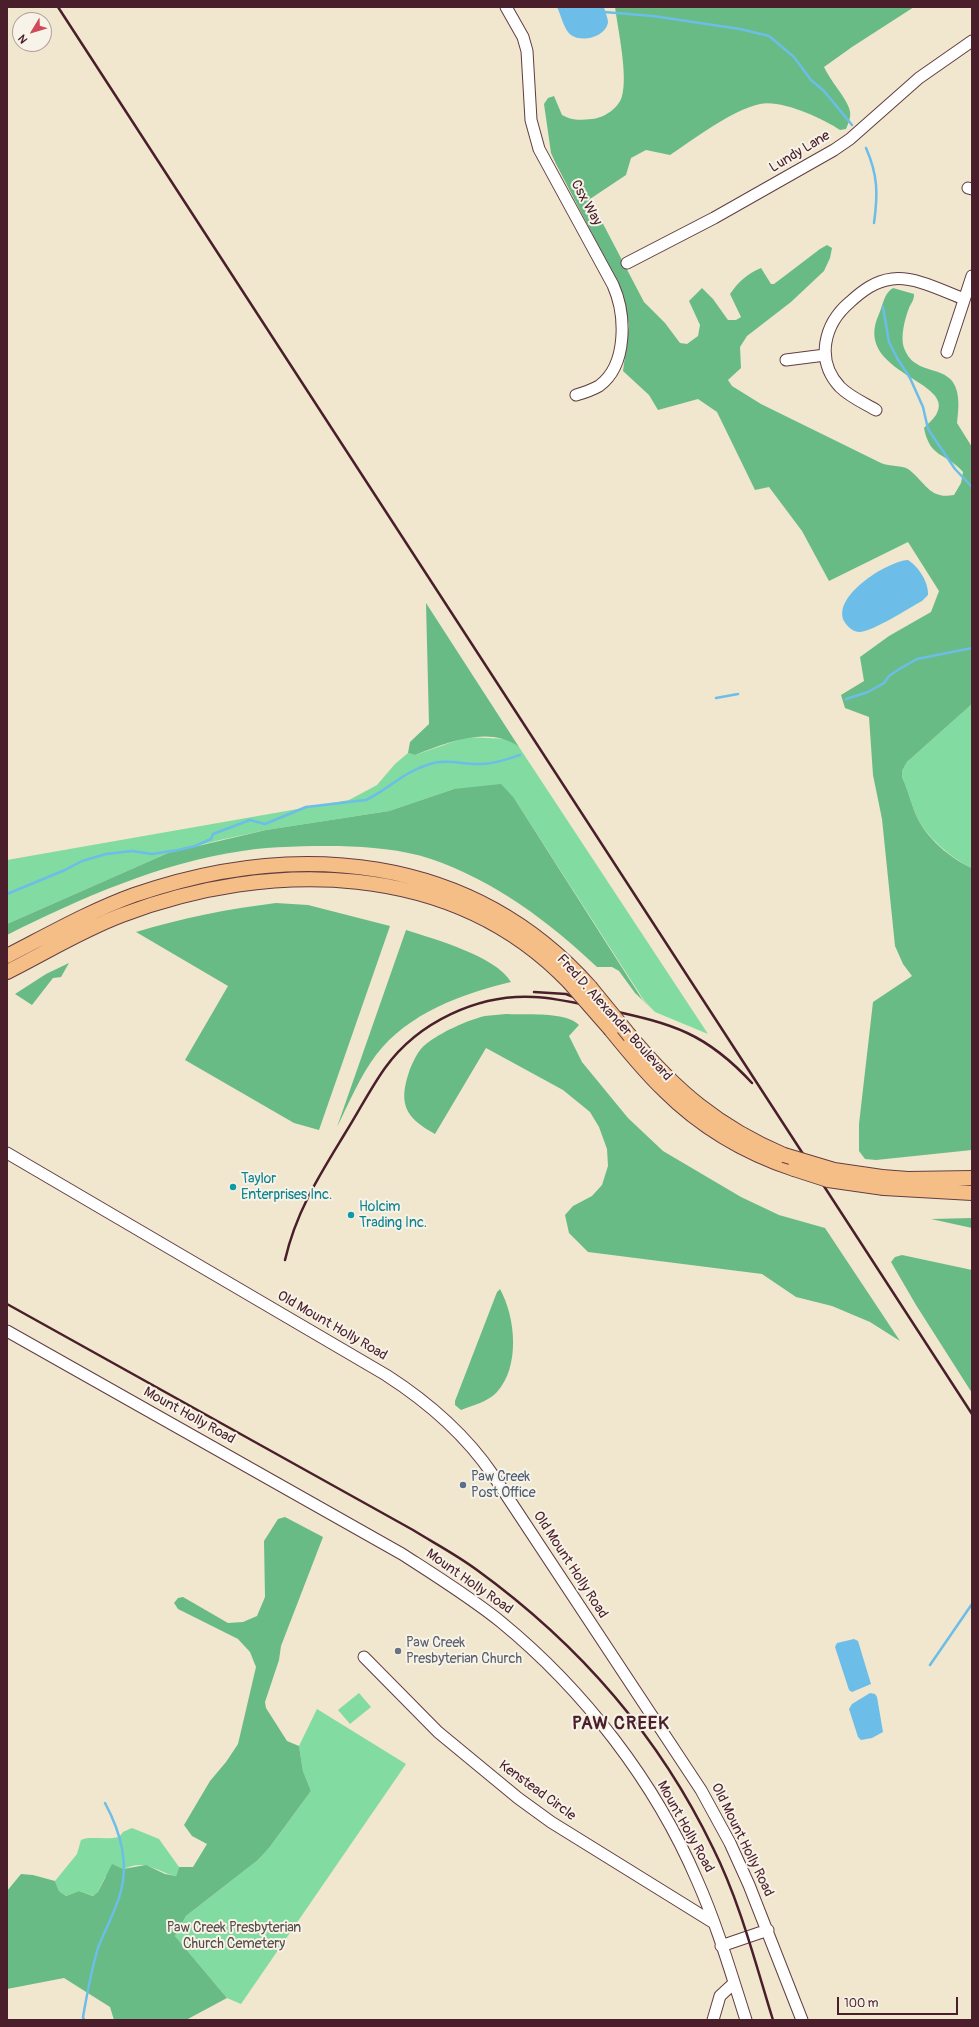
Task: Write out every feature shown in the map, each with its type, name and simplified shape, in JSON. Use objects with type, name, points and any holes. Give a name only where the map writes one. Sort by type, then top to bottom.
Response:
[{"type":"main road","name":"Fred D. Alexander Boulevard","points":[[7,956],[112,904],[177,882],[249,868],[296,865],[346,865],[385,870],[422,879],[450,889],[486,905],[516,923],[558,955],[590,987],[665,1076],[697,1105],[736,1131],[784,1155],[834,1170],[883,1182],[908,1179],[972,1178]]},
{"type":"main road","name":"Fred D. Alexander Boulevard","points":[[7,972],[100,925],[162,901],[200,891],[251,883],[314,878],[371,883],[406,889],[444,902],[502,930],[547,961],[569,982],[654,1081],[691,1114],[716,1131],[754,1153],[794,1169],[828,1180],[883,1182],[972,1193]]},
{"type":"street","name":"Csx Way","points":[[506,7],[523,37],[527,51],[531,120],[539,148],[614,285],[621,306],[623,328],[622,341],[612,370],[599,385],[576,395]]},
{"type":"street","name":"Lundy Lane","points":[[627,263],[720,215],[834,150],[850,139],[919,78],[972,42]]},
{"type":"street","points":[[947,352],[972,276]]},
{"type":"street","points":[[876,410],[841,387],[830,371],[825,355],[826,339],[829,327],[836,316],[856,296],[875,284],[892,279],[904,279],[964,299]]},
{"type":"street","points":[[786,360],[825,355]]},
{"type":"street","name":"Old Mount Holly Road","points":[[7,1153],[386,1375],[428,1405],[460,1433],[490,1469],[701,1790],[730,1843],[768,1930],[802,2020]]},
{"type":"street","name":"Mount Holly Road","points":[[7,1331],[402,1554],[451,1585],[501,1622],[544,1661],[578,1696],[633,1767],[660,1808],[685,1853],[714,1923],[746,2020]]},
{"type":"street","name":"Kenstead Circle","points":[[364,1657],[438,1732],[518,1798],[551,1822],[714,1923]]},
{"type":"street","points":[[721,1946],[768,1930]]},
{"type":"street","points":[[713,2020],[720,1996],[734,1983]]},
{"type":"green space","points":[[615,7],[914,7],[824,67],[849,108],[850,116],[846,129],[840,130],[823,120],[790,107],[779,104],[760,104],[725,119],[670,155],[646,150],[631,158],[626,175],[590,199],[644,302],[665,323],[680,343],[687,344],[698,336],[700,325],[689,301],[702,288],[713,299],[728,320],[736,320],[741,317],[730,294],[747,275],[761,268],[771,284],[774,284],[820,249],[827,245],[832,248],[830,258],[824,271],[791,302],[747,336],[740,347],[741,368],[728,380],[732,386],[761,404],[881,463],[908,469],[933,492],[946,496],[954,495],[961,483],[963,472],[951,461],[934,450],[927,438],[924,428],[936,415],[939,403],[932,393],[920,383],[891,363],[879,350],[874,334],[884,300],[893,288],[914,294],[906,317],[903,333],[904,348],[911,359],[920,366],[949,378],[955,386],[958,401],[957,423],[972,447],[972,704],[907,762],[902,771],[902,777],[916,815],[926,832],[940,847],[956,859],[972,868],[972,1150],[876,1160],[865,1159],[859,1151],[859,1124],[873,1002],[912,976],[903,964],[895,946],[882,819],[873,775],[869,717],[845,708],[841,695],[864,681],[860,657],[889,636],[931,612],[939,591],[908,542],[829,581],[802,531],[769,487],[755,490],[717,412],[698,399],[658,410],[649,395],[623,371],[629,326],[625,303],[610,268],[551,153],[544,104],[548,98],[554,96],[562,115],[580,120],[601,117],[618,105],[624,87],[624,76]]},
{"type":"green space","points":[[426,603],[519,747],[494,737],[481,737],[454,741],[415,755],[408,753],[410,742],[429,724]]},
{"type":"green space","points":[[972,704],[972,868],[948,853],[932,839],[920,823],[902,777],[902,771],[907,762]]},
{"type":"green space","points":[[467,737],[508,739],[519,747],[708,1034],[655,1012],[643,999],[514,798],[454,789],[389,811],[266,830],[220,840],[168,853],[7,924],[7,860],[349,800],[377,785],[395,764],[408,753],[415,755]]},
{"type":"green space","points":[[501,784],[514,798],[642,999],[655,1012],[635,993],[619,971],[612,967],[597,967],[540,918],[499,891],[454,868],[431,859],[385,849],[339,846],[266,848],[211,857],[151,873],[92,895],[7,935],[7,924],[168,853],[266,830],[389,811],[454,789]]},
{"type":"green space","points":[[276,903],[308,905],[390,926],[319,1130],[294,1123],[185,1060],[228,986],[136,932],[205,914]]},
{"type":"green space","points":[[406,930],[479,956],[492,964],[511,982],[455,999],[437,1007],[404,1028],[389,1040],[370,1063],[337,1127]]},
{"type":"green space","points":[[69,963],[61,977],[53,978],[32,1005],[15,994],[46,974]]},
{"type":"green space","points":[[506,1014],[555,1016],[573,1021],[579,1025],[569,1036],[582,1062],[628,1118],[663,1151],[741,1197],[779,1215],[825,1228],[900,1341],[870,1322],[832,1306],[796,1297],[762,1274],[588,1252],[569,1233],[565,1215],[573,1206],[592,1196],[602,1185],[608,1166],[607,1149],[599,1127],[590,1112],[563,1090],[486,1048],[435,1134],[416,1121],[406,1108],[404,1091],[410,1069],[416,1055],[421,1049],[446,1031],[462,1024],[485,1016]]},
{"type":"green space","points":[[972,1218],[972,1228],[931,1219]]},
{"type":"green space","points":[[902,1255],[972,1270],[972,1393],[916,1305],[891,1262],[895,1257]]},
{"type":"green space","points":[[500,1289],[510,1314],[512,1328],[512,1356],[509,1369],[504,1382],[497,1392],[485,1401],[461,1410],[455,1405],[455,1401],[497,1292]]},
{"type":"green space","points":[[285,1517],[323,1537],[281,1646],[279,1660],[265,1702],[266,1708],[287,1741],[299,1746],[303,1771],[311,1791],[269,1848],[258,1860],[186,1916],[175,1936],[227,1998],[186,2020],[114,2020],[110,2007],[64,1978],[7,1989],[7,1891],[21,1874],[33,1875],[55,1881],[59,1891],[66,1896],[79,1891],[93,1896],[98,1892],[112,1864],[123,1869],[146,1865],[165,1874],[176,1876],[179,1867],[193,1867],[207,1844],[192,1836],[184,1825],[210,1781],[226,1762],[238,1744],[256,1667],[250,1652],[238,1639],[178,1609],[174,1603],[178,1598],[183,1597],[228,1623],[243,1622],[257,1616],[265,1597],[264,1541],[278,1519]]},
{"type":"green space","points":[[359,1693],[371,1707],[350,1724],[338,1710]]},
{"type":"green space","name":"Paw Creek Presbyterian Church Cemetery","points":[[317,1709],[406,1764],[241,2004],[227,1998],[175,1936],[186,1916],[258,1860],[269,1848],[311,1791],[303,1771],[299,1746]]},
{"type":"green space","points":[[132,1828],[159,1839],[179,1867],[176,1876],[151,1867],[136,1865],[105,1877],[98,1892],[94,1896],[79,1891],[66,1896],[59,1891],[55,1881],[77,1854],[81,1840],[89,1838],[119,1837],[123,1832]]},
{"type":"water","points":[[557,7],[604,7],[608,22],[603,31],[598,35],[587,38],[576,37],[571,35],[566,30]]},
{"type":"water","points":[[908,560],[916,567],[925,580],[928,595],[922,601],[865,631],[859,632],[850,628],[846,624],[842,614],[845,604],[852,593],[874,574],[899,562]]},
{"type":"water","points":[[854,1639],[858,1641],[871,1684],[852,1692],[849,1690],[835,1647],[837,1643]]},
{"type":"water","points":[[870,1693],[875,1694],[877,1697],[883,1732],[872,1738],[861,1740],[858,1737],[849,1709],[852,1704]]},
{"type":"waterway","points":[[604,12],[653,16],[740,29],[769,36],[794,57],[811,80],[824,91],[852,125]]},
{"type":"waterway","points":[[866,148],[873,167],[876,185],[874,223]]},
{"type":"waterway","points":[[883,307],[889,342],[910,378],[923,407],[928,429],[955,469],[972,487]]},
{"type":"waterway","points":[[846,699],[868,692],[884,683],[889,676],[917,659],[972,648]]},
{"type":"waterway","points":[[716,698],[738,694]]},
{"type":"waterway","points":[[7,894],[65,870],[82,861],[106,854],[132,851],[152,854],[178,850],[195,846],[211,839],[213,834],[250,820],[265,824],[306,807],[366,800],[411,772],[434,763],[447,762],[487,764],[520,755]]},
{"type":"waterway","points":[[930,1665],[972,1604]]},
{"type":"waterway","points":[[84,2020],[83,2017],[91,1974],[98,1948],[116,1906],[123,1880],[124,1868],[121,1846],[115,1824],[105,1803]]},
{"type":"railway","points":[[58,7],[972,1414]]},
{"type":"railway","points":[[534,992],[566,994],[581,1000]]},
{"type":"railway","points":[[285,1260],[295,1226],[309,1195],[374,1084],[385,1068],[414,1037],[451,1014],[471,1006],[492,1000],[513,997],[534,997],[562,1000],[652,1020],[687,1033],[719,1052],[752,1083]]},
{"type":"railway","points":[[7,1304],[413,1530],[462,1559],[514,1599],[549,1629],[582,1660],[613,1694],[641,1729],[691,1806],[723,1869],[746,1932],[773,2020]]},
{"type":"place","name":"Taylor Enterprises Inc.","points":[[233,1187]]},
{"type":"place","name":"Holcim Trading Inc.","points":[[351,1215]]},
{"type":"place","name":"Paw Creek Post Office","points":[[463,1485]]},
{"type":"place","name":"Paw Creek Presbyterian Church","points":[[398,1651]]},
{"type":"district","name":"PAW CREEK","points":[[621,1724]]}]
